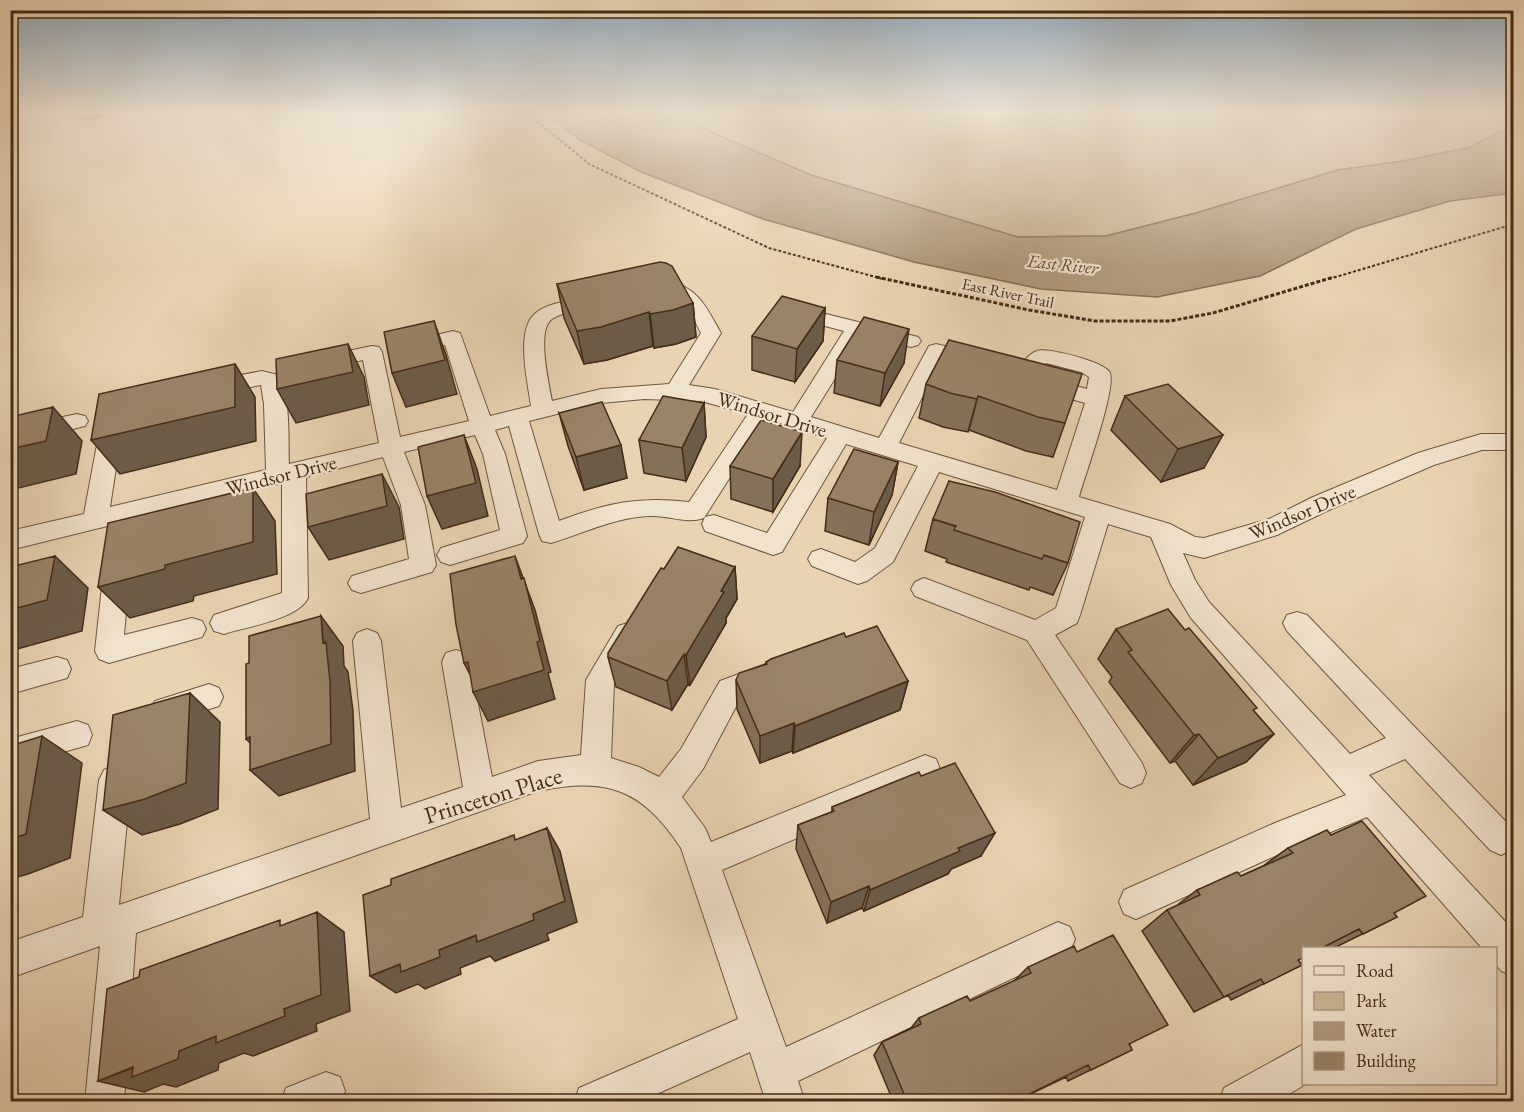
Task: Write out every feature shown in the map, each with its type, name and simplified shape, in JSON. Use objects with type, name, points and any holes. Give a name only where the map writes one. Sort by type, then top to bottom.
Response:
[{"type":"street","points":[[639,292],[663,287],[679,289],[689,296],[711,333],[675,391]]},
{"type":"street","points":[[543,410],[533,338],[541,318],[551,313],[616,298]]},
{"type":"street","points":[[794,312],[911,341]]},
{"type":"street","points":[[798,422],[856,328]]},
{"type":"street","points":[[402,349],[453,337],[494,454],[514,536],[450,555]]},
{"type":"street","points":[[885,448],[936,350],[993,365]]},
{"type":"street","points":[[306,366],[372,352],[391,448],[413,505],[423,565],[361,583]]},
{"type":"street","points":[[214,387],[262,378],[271,380],[286,473],[295,598],[284,605],[224,623]]},
{"type":"street","name":"Windsor Drive","points":[[10,541],[95,520],[121,533],[286,473],[630,391],[675,391],[715,396],[1161,531],[1183,544],[1204,548],[1277,526],[1322,503],[1426,459],[1481,442],[1514,441]]},
{"type":"street","points":[[1065,502],[1097,399]]},
{"type":"street","points":[[517,417],[551,534],[600,515],[653,507],[695,512],[761,411]]},
{"type":"street","points":[[95,520],[114,415],[125,412]]},
{"type":"street","points":[[10,436],[77,421]]},
{"type":"street","points":[[714,524],[772,544],[840,435]]},
{"type":"street","points":[[821,559],[858,574],[884,555],[932,462]]},
{"type":"street","points":[[1037,632],[1067,615],[1099,513]]},
{"type":"street","points":[[1161,531],[1184,585],[1200,610],[1372,800],[1504,952]]},
{"type":"street","points":[[121,533],[109,651],[192,628]]},
{"type":"street","points":[[924,589],[1037,632],[1131,773]]},
{"type":"street","points":[[595,769],[600,680],[642,611]]},
{"type":"street","points":[[1297,622],[1501,839]]},
{"type":"street","points":[[367,641],[387,829]]},
{"type":"street","points":[[456,662],[480,796]]},
{"type":"street","points":[[663,797],[692,759],[730,690],[794,665]]},
{"type":"street","points":[[10,682],[57,669]]},
{"type":"street","points":[[143,717],[209,696]]},
{"type":"street","points":[[10,753],[78,735]]},
{"type":"street","points":[[1346,771],[1409,742]]},
{"type":"street","points":[[104,1101],[109,925],[118,747]]},
{"type":"street","name":"Princeton Place","points":[[10,960],[480,796],[560,771],[595,769],[613,772],[641,783],[663,797],[680,815],[694,839],[780,1087]]},
{"type":"street","points":[[702,862],[925,769]]},
{"type":"street","points":[[1136,902],[1286,834],[1372,800]]},
{"type":"street","points":[[780,1087],[1058,939]]},
{"type":"street","points":[[593,1101],[760,1028]]},
{"type":"street","points":[[1238,1101],[1302,1064]]},
{"type":"path","name":"East River Trail","points":[[589,164],[769,248],[861,274],[1029,310],[1095,321],[1170,321],[1213,313],[1514,224]]},
{"type":"green space","points":[[784,164],[1382,164],[1338,170],[1196,213],[1106,236],[1017,237],[811,176]]},
{"type":"water","name":"East River","points":[[626,164],[785,164],[811,175],[1018,237],[1106,236],[1196,213],[1338,170],[1383,164],[1513,164],[1513,193],[1450,201],[1356,229],[1260,276],[1157,297],[1041,289],[914,262],[763,219]]},
{"type":"building","points":[[660,262],[672,266],[693,303],[673,310],[650,314],[649,312],[601,327],[577,331],[557,284]]},
{"type":"building","points":[[782,296],[825,308],[797,349],[752,336]]},
{"type":"building","points":[[864,317],[909,329],[885,373],[837,360]]},
{"type":"building","points":[[434,321],[445,360],[392,373],[384,332]]},
{"type":"building","points":[[949,340],[1082,374],[1065,423],[1038,417],[978,396],[977,399],[950,393],[926,384]]},
{"type":"building","points":[[348,344],[353,372],[277,389],[276,359]]},
{"type":"building","points":[[235,364],[235,407],[91,440],[99,394]]},
{"type":"building","points":[[1168,384],[1223,435],[1178,449],[1125,396]]},
{"type":"building","points":[[663,396],[704,403],[682,448],[639,440]]},
{"type":"building","points":[[602,402],[621,445],[576,457],[559,413]]},
{"type":"building","points":[[53,407],[46,441],[10,449],[10,417]]},
{"type":"building","points":[[761,420],[802,432],[773,479],[730,466]]},
{"type":"building","points":[[464,435],[476,483],[427,496],[418,447]]},
{"type":"building","points":[[854,449],[898,462],[874,512],[828,498]]},
{"type":"building","points":[[382,474],[387,506],[308,527],[306,494]]},
{"type":"building","points":[[949,481],[995,492],[1080,522],[1068,563],[1044,555],[1042,559],[954,530],[956,526],[933,519]]},
{"type":"building","points":[[253,488],[253,542],[165,565],[165,569],[98,587],[108,523]]},
{"type":"building","points":[[678,547],[735,567],[721,591],[724,592],[686,655],[684,654],[667,681],[608,657],[608,653],[661,568],[664,569]]},
{"type":"building","points":[[55,556],[47,600],[10,610],[10,567]]},
{"type":"building","points":[[515,556],[521,579],[524,578],[540,641],[537,642],[544,670],[473,692],[468,662],[464,663],[456,625],[450,574]]},
{"type":"building","points":[[1168,609],[1185,630],[1189,628],[1257,708],[1253,710],[1274,734],[1218,758],[1199,734],[1194,735],[1128,652],[1132,650],[1116,629]]},
{"type":"building","points":[[321,616],[330,682],[331,744],[250,770],[250,737],[246,739],[246,664],[249,663],[249,636]]},
{"type":"building","points":[[877,626],[908,681],[795,726],[794,723],[760,736],[736,680],[739,673],[844,633],[846,637]]},
{"type":"building","points":[[190,693],[186,783],[145,799],[103,810],[113,715]]},
{"type":"building","points":[[42,736],[26,834],[10,840],[10,746]]},
{"type":"building","points":[[955,763],[995,833],[958,848],[960,851],[870,890],[869,886],[831,902],[798,825],[834,811],[832,807],[919,772],[921,776]]},
{"type":"building","points":[[1362,821],[1426,896],[1394,913],[1397,917],[1363,934],[1359,929],[1324,947],[1302,947],[1302,959],[1298,960],[1302,965],[1264,984],[1261,979],[1224,997],[1167,910],[1200,895],[1197,890],[1237,872],[1241,876],[1293,853],[1288,848],[1327,830],[1331,835]]},
{"type":"building","points":[[547,828],[565,901],[533,914],[534,920],[477,942],[476,935],[439,950],[440,957],[401,972],[400,964],[370,976],[363,895],[391,885],[391,879],[514,835],[515,840]]},
{"type":"building","points":[[317,912],[321,995],[284,1009],[285,1016],[216,1043],[216,1036],[179,1051],[178,1059],[132,1077],[133,1067],[98,1081],[107,989],[139,977],[140,970],[280,920],[280,926]]},
{"type":"building","points":[[1113,935],[1168,1025],[1129,1044],[1132,1050],[1091,1070],[1088,1065],[1015,1101],[907,1101],[882,1042],[921,1024],[919,1018],[967,996],[970,1001],[1031,973],[1028,967],[1074,946],[1077,952]]}]
